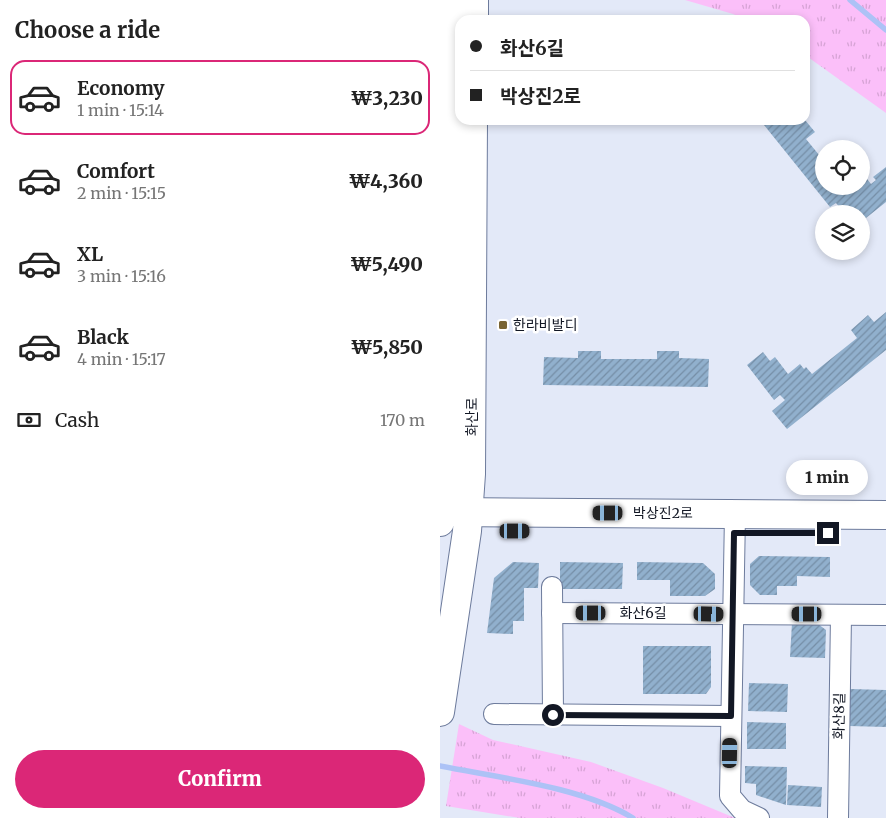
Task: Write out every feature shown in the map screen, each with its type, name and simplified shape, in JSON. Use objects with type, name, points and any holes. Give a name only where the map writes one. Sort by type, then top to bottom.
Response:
[{"type":"street","name":"화산로","points":[[440,519],[444,464],[447,0]]},
{"type":"street","points":[[474,0],[474,15]]},
{"type":"street","name":"화산로","points":[[440,712],[468,522],[471,474],[473,125]]},
{"type":"street","name":"박상진2로","points":[[440,519],[468,522],[735,523],[886,515]]},
{"type":"street","name":"박상진2로","points":[[735,523],[886,534]]},
{"type":"street","points":[[735,523],[730,796],[742,810],[760,818]]},
{"type":"street","points":[[552,587],[553,715]]},
{"type":"street","name":"화산6길","points":[[552,613],[886,615]]},
{"type":"street","name":"화산8길","points":[[838,818],[841,614]]},
{"type":"street","points":[[494,714],[731,716]]},
{"type":"green space","points":[[685,0],[886,0],[886,113],[810,59],[810,15],[733,14]]},
{"type":"green space","points":[[459,724],[493,740],[591,762],[663,788],[735,818],[520,818],[446,806]]},
{"type":"building","points":[[764,125],[809,125],[815,132],[806,139],[815,150],[815,188]]},
{"type":"building","points":[[886,167],[886,202],[870,215],[870,205],[838,205],[836,203],[828,205],[820,195],[870,195],[870,183],[871,184],[876,180],[873,177]]},
{"type":"building","points":[[886,312],[886,350],[787,429],[772,411],[785,400],[780,395],[774,400],[747,365],[763,352],[770,361],[775,357],[788,374],[800,364],[804,369],[806,367],[812,374],[857,338],[851,330],[868,315],[874,322]]},
{"type":"building","points":[[578,351],[601,351],[601,359],[657,359],[657,351],[679,351],[679,358],[709,359],[708,387],[543,385],[544,357],[578,358]]},
{"type":"building","points":[[759,556],[830,557],[830,577],[797,576],[797,586],[777,586],[777,595],[760,595],[750,585],[750,564]]},
{"type":"building","points":[[513,562],[539,563],[538,588],[524,588],[524,621],[513,621],[513,634],[487,633],[494,578]]},
{"type":"building","points":[[560,562],[623,563],[622,589],[560,589]]},
{"type":"building","points":[[637,562],[703,563],[715,574],[715,589],[705,596],[670,596],[670,580],[637,580]]},
{"type":"building","points":[[792,623],[818,624],[826,630],[825,658],[790,657]]},
{"type":"building","points":[[643,646],[711,646],[711,687],[706,694],[643,694]]},
{"type":"building","points":[[749,683],[788,684],[787,712],[748,711]]},
{"type":"building","points":[[850,689],[886,690],[886,727],[849,726]]},
{"type":"building","points":[[747,722],[786,723],[786,749],[747,749]]},
{"type":"building","points":[[745,766],[787,767],[786,805],[756,795],[756,784],[745,783]]},
{"type":"building","points":[[788,785],[822,787],[821,807],[787,805]]},
{"type":"waterway","points":[[850,0],[886,30]]},
{"type":"waterway","points":[[440,766],[565,791],[613,807],[633,818]]},
{"type":"place","name":"한라비발디","points":[[503,325]]},
{"type":"route","points":[[553,715],[731,716],[734,533],[828,533]]}]
